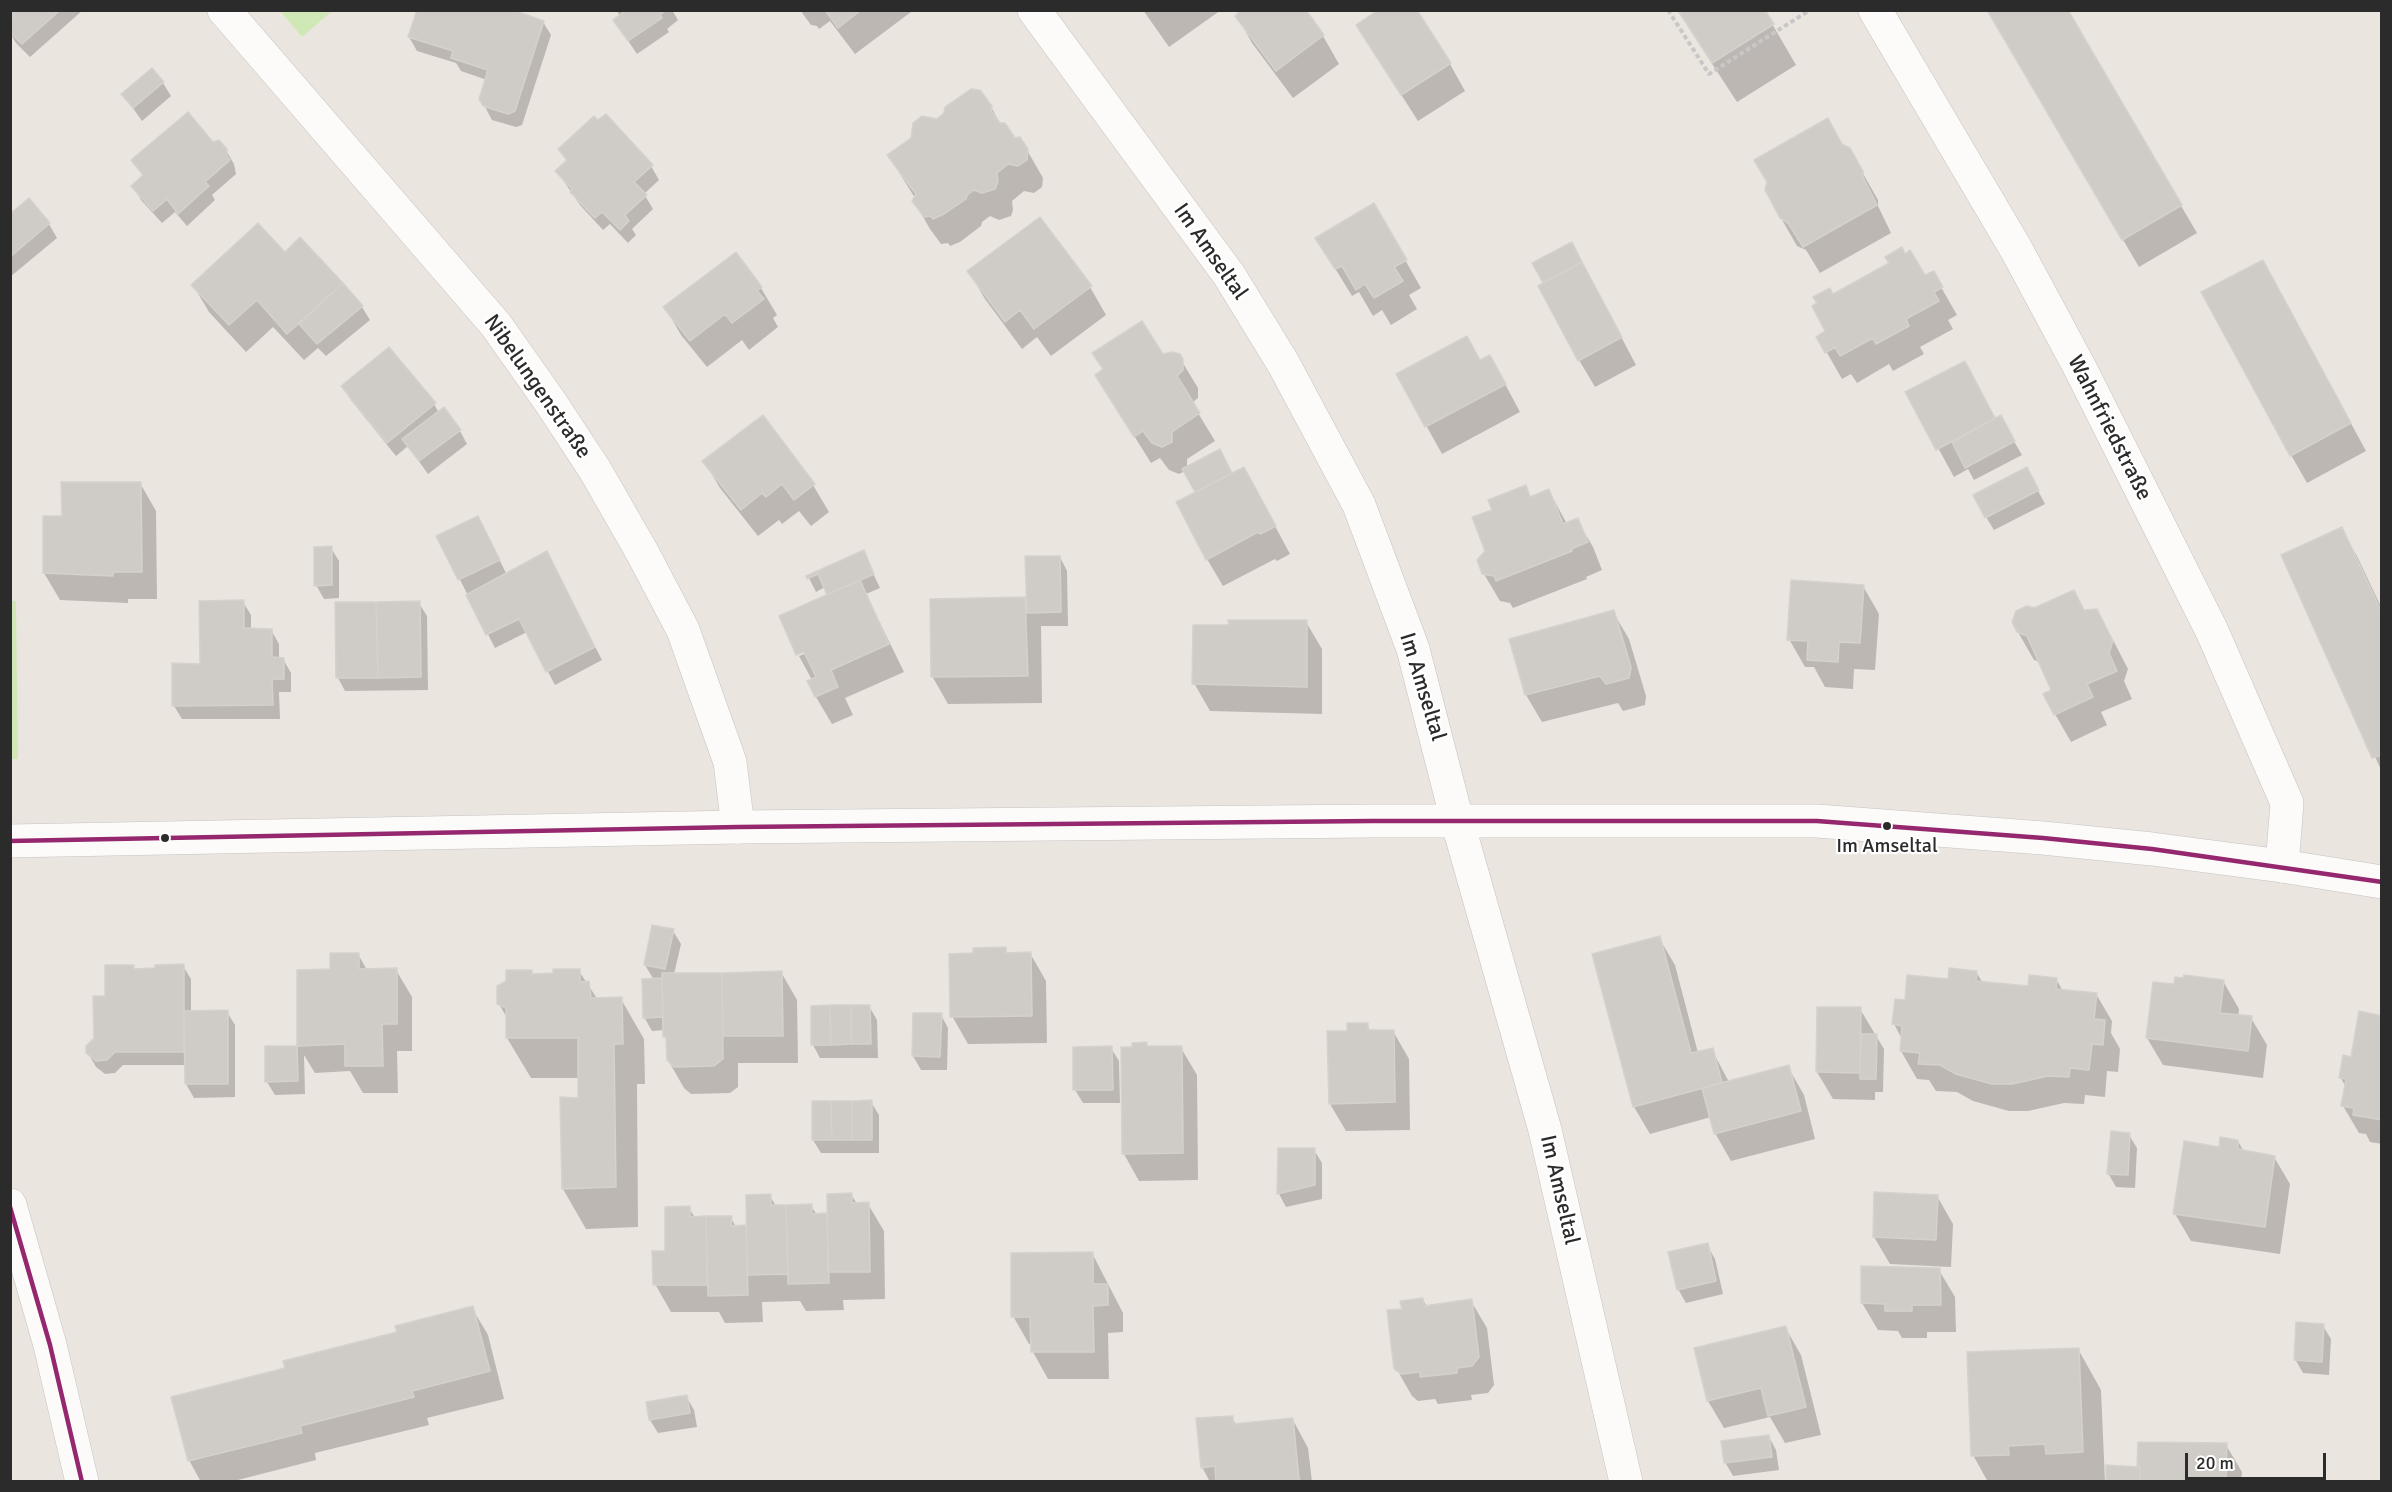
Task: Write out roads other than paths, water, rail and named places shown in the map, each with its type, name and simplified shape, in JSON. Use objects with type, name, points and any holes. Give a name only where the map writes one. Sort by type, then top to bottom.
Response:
[{"type":"street","name":"Nibelungenstraße","points":[[224,10],[496,325],[595,470],[683,630],[730,762],[738,827]]},
{"type":"street","name":"Im Amseltal","points":[[1034,10],[1229,275],[1283,363],[1359,506],[1413,649],[1457,820],[1545,1130],[1626,1482]]},
{"type":"street","name":"Wahnfriedstraße","points":[[1875,10],[2016,249],[2080,368],[2212,631],[2288,803],[2282,866]]},
{"type":"street","points":[[10,841],[738,827],[1457,820],[1817,821],[2054,839],[2282,866],[2382,882]]},
{"type":"street","points":[[10,1205],[50,1345],[82,1482]]},
{"type":"place","name":"Im Amseltal","points":[[1887,826]]}]
